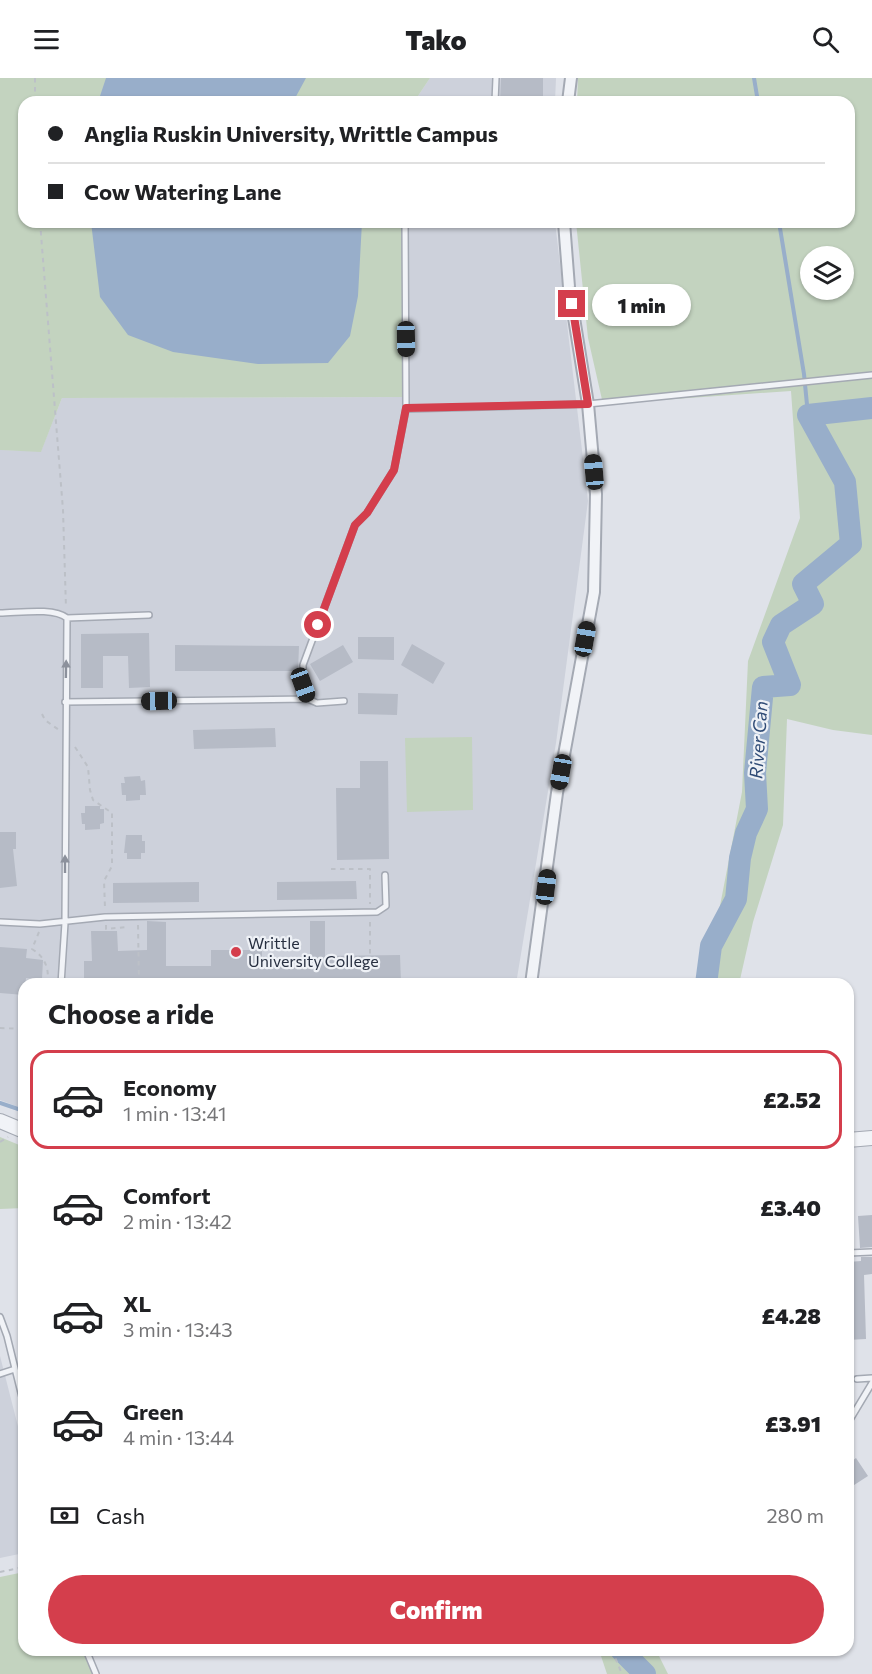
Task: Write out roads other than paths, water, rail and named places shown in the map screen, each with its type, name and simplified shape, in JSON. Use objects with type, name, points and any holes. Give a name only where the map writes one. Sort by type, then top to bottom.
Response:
[{"type":"street","points":[[568,96],[570,78]]},
{"type":"street","points":[[532,978],[557,793],[594,592],[596,494],[588,404],[569,286],[564,228]]},
{"type":"street","points":[[0,1121],[18,1128]]},
{"type":"street","points":[[854,1140],[872,1138]]},
{"type":"lane","points":[[495,96],[496,78]]},
{"type":"lane","points":[[308,699],[303,685],[303,665],[355,525],[367,513],[394,470],[406,408],[405,228]]},
{"type":"lane","points":[[406,408],[588,404],[872,375]]},
{"type":"lane","points":[[0,613],[49,612],[67,618],[148,615]]},
{"type":"lane","points":[[62,978],[65,923],[67,618]]},
{"type":"lane","points":[[65,702],[308,699],[317,703],[345,701]]},
{"type":"lane","points":[[0,922],[40,924],[105,917],[378,912],[386,906],[385,875]]},
{"type":"lane","points":[[854,1253],[872,1252]]},
{"type":"lane","points":[[0,1317],[18,1382]]},
{"type":"lane","points":[[0,1374],[15,1370]]},
{"type":"lane","points":[[857,1379],[872,1378]]},
{"type":"lane","points":[[854,1414],[872,1383]]},
{"type":"lane","points":[[88,1656],[96,1674]]},
{"type":"water","points":[[106,78],[306,78],[296,96],[100,96]]},
{"type":"water","points":[[92,228],[362,228],[358,296],[350,336],[328,363],[258,364],[173,352],[128,335],[100,297]]},
{"type":"waterway","points":[[754,78],[757,96]]},
{"type":"waterway","points":[[780,228],[804,374],[808,415]]},
{"type":"waterway","name":"River Can","points":[[707,978],[711,946],[736,899],[740,858],[746,833],[757,809],[755,773],[763,687],[790,685],[773,642],[781,625],[813,604],[803,584],[851,544],[845,482],[808,415],[872,408]]},
{"type":"waterway","points":[[0,1103],[18,1109]]},
{"type":"waterway","name":"River Can","points":[[627,1656],[645,1674]]},
{"type":"place","name":"Writtle University College","points":[[236,952]]}]
